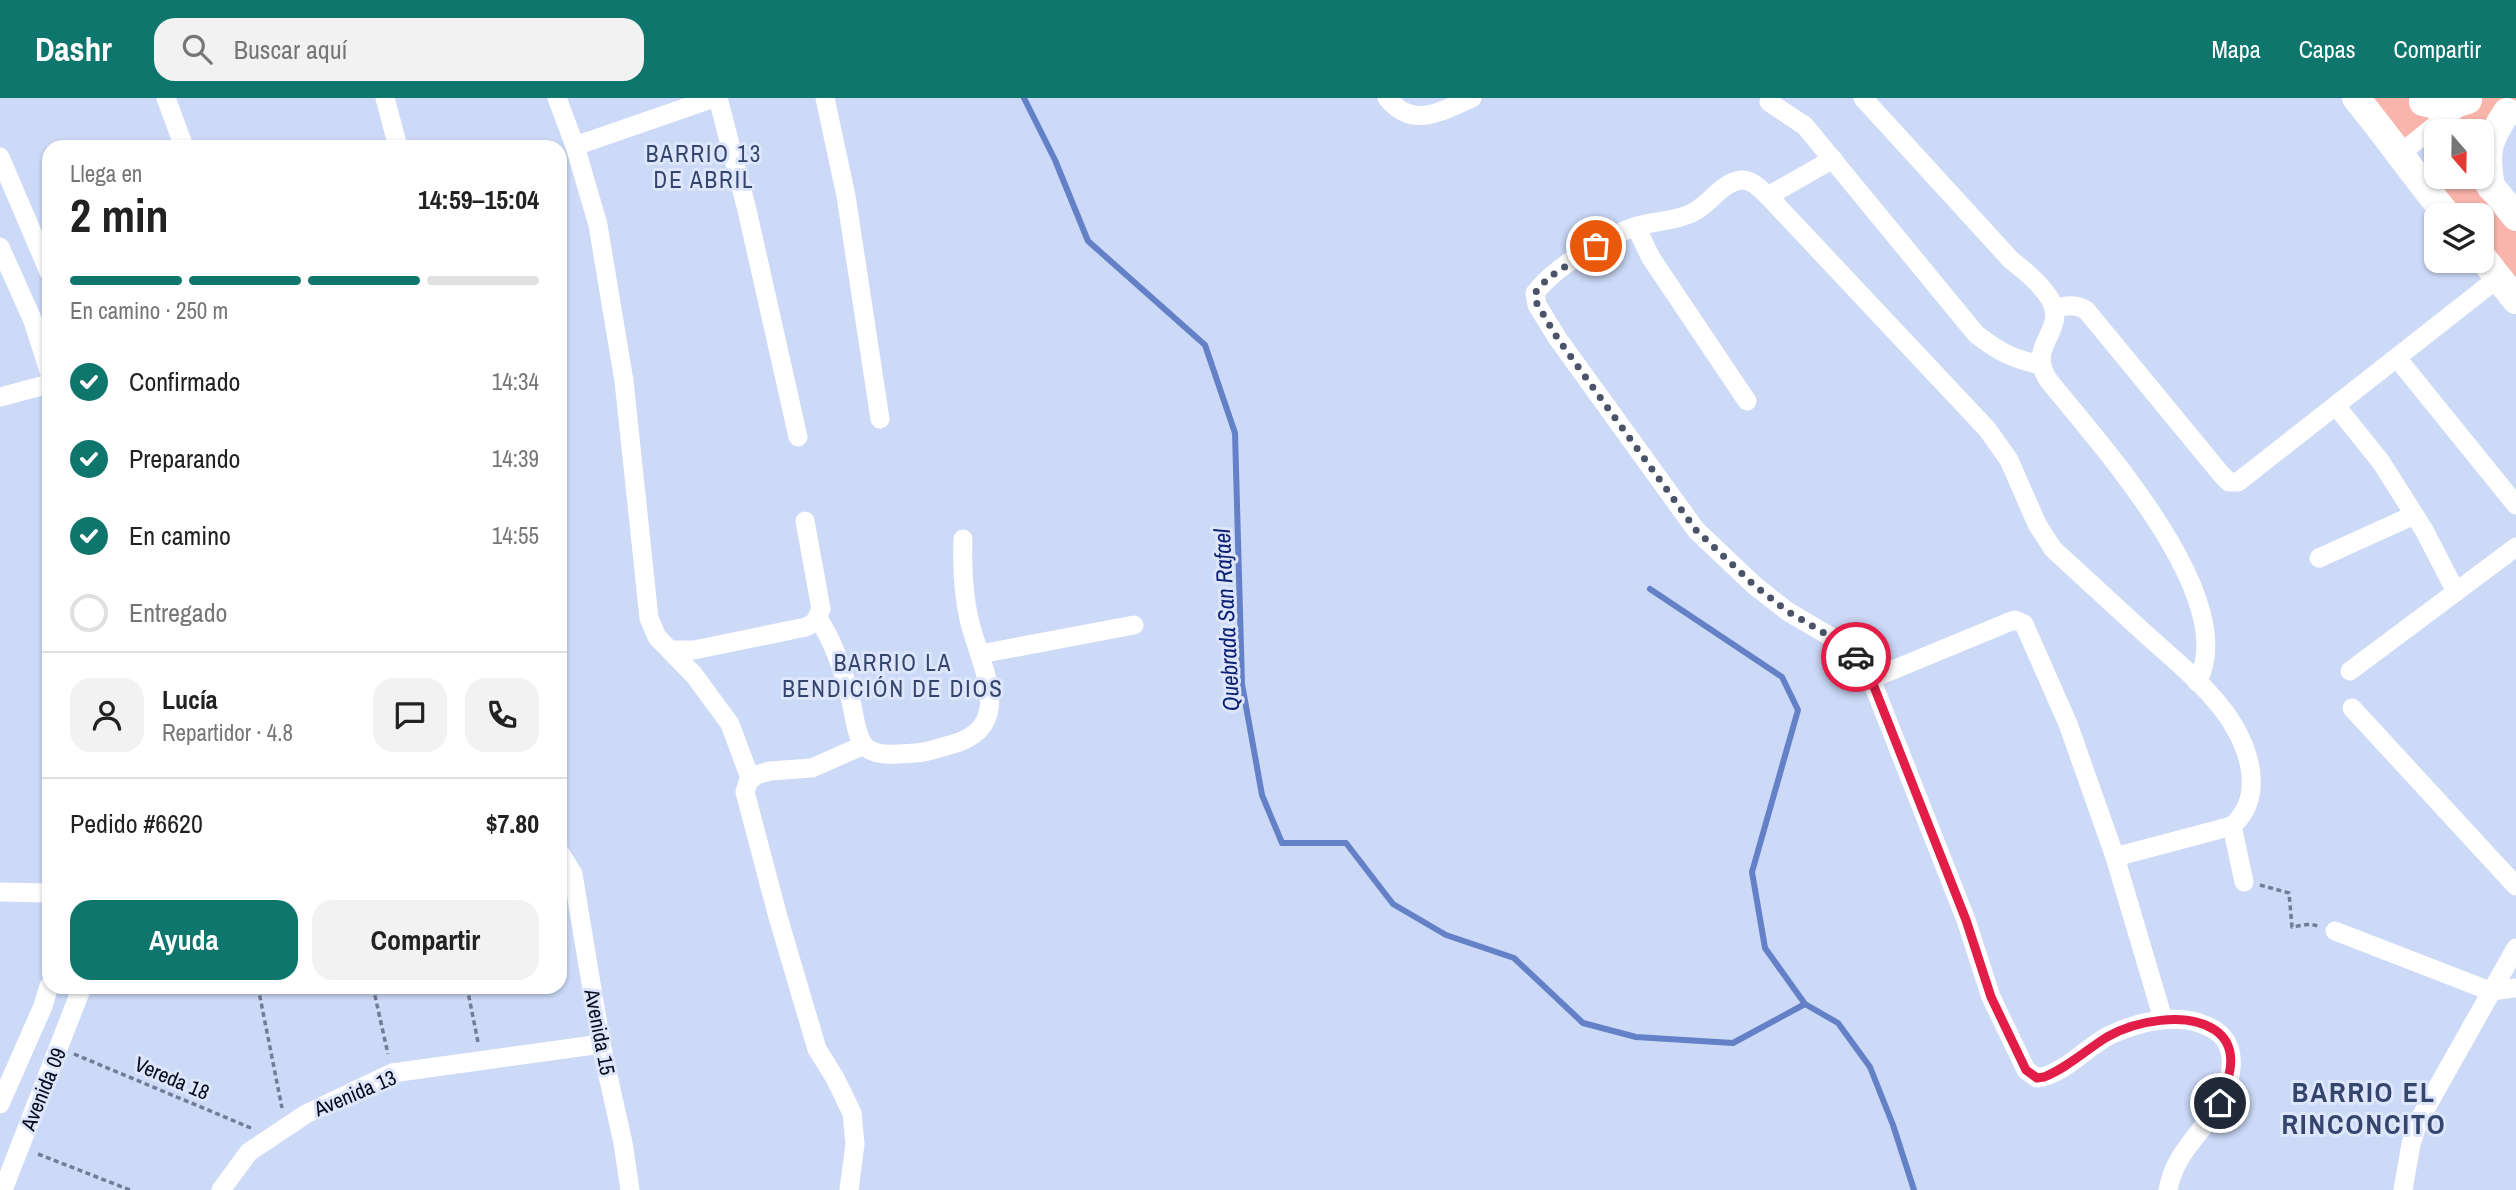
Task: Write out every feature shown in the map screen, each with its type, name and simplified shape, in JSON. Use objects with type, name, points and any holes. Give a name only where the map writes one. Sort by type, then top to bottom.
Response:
[{"type":"main road","points":[[2356,98],[2401,153],[2424,171]]},
{"type":"main road","points":[[2432,114],[2443,107],[2469,99]]},
{"type":"main road","points":[[2494,132],[2512,109]]},
{"type":"main road","points":[[2493,189],[2516,217]]},
{"type":"main road","points":[[2494,273],[2516,300]]},
{"type":"street","points":[[166,98],[181,140]]},
{"type":"street","points":[[384,98],[396,140]]},
{"type":"street","points":[[557,98],[575,146],[597,225],[624,381],[649,618],[657,637],[694,676],[730,724],[750,778]]},
{"type":"street","points":[[575,146],[716,98],[747,210],[798,437]]},
{"type":"street","points":[[825,98],[846,196],[880,419]]},
{"type":"street","points":[[1387,98],[1401,111],[1421,116],[1431,116],[1472,98]]},
{"type":"street","points":[[1863,98],[2050,300],[2054,309],[2052,329],[2043,346],[2041,365],[2049,381],[2144,499],[2171,541],[2189,581],[2203,624],[2207,658],[2197,682]]},
{"type":"street","points":[[1769,102],[1805,126],[1976,334],[1998,351],[2018,360],[2041,365]]},
{"type":"street","points":[[2494,123],[2512,109]]},
{"type":"street","points":[[2401,153],[2432,114]]},
{"type":"street","points":[[0,157],[42,256]]},
{"type":"street","points":[[1768,196],[1833,159]]},
{"type":"street","points":[[2115,857],[2232,826],[2240,819],[2249,800],[2250,764],[2242,742],[2221,706],[2053,549],[2037,524],[2009,460],[1987,429],[1768,196],[1754,183],[1734,182],[1691,214],[1636,227],[1596,246],[1548,278],[1535,293],[1537,304],[1558,339],[1696,530],[1754,585],[1787,611],[1836,640],[1854,655],[1871,679],[1966,920],[1991,997],[2026,1070],[2037,1078],[2050,1074],[2110,1035],[2163,1018],[2206,1025],[2218,1032],[2228,1043],[2232,1061],[2229,1081],[2209,1122],[2181,1154],[2171,1171],[2168,1190]]},
{"type":"street","points":[[1636,227],[1657,267],[1746,401]]},
{"type":"street","points":[[0,247],[33,321],[42,349]]},
{"type":"street","points":[[2054,309],[2065,305],[2079,305],[2086,310],[2229,482],[2238,482],[2397,358],[2485,273]]},
{"type":"street","points":[[2397,358],[2516,505]]},
{"type":"street","points":[[0,397],[42,386]]},
{"type":"street","points":[[2336,406],[2381,462],[2456,592]]},
{"type":"street","points":[[2319,558],[2414,515]]},
{"type":"street","points":[[670,650],[694,650],[806,627],[818,618],[821,609],[805,521]]},
{"type":"street","points":[[818,618],[839,658],[859,736],[864,745],[874,752],[917,753],[958,743],[975,733],[989,715],[990,705],[989,685],[970,621],[964,588],[963,538]]},
{"type":"street","points":[[2350,671],[2516,547]]},
{"type":"street","points":[[1871,679],[2009,622],[2024,624],[2068,724],[2115,857],[2163,1018]]},
{"type":"street","points":[[980,654],[1134,625]]},
{"type":"street","points":[[2352,708],[2516,886]]},
{"type":"street","points":[[849,1190],[855,1144],[852,1113],[817,1049],[746,799],[746,786],[750,778],[770,771],[812,768],[864,745]]},
{"type":"street","points":[[2232,826],[2244,882]]},
{"type":"street","name":"Avenida 15","points":[[567,864],[573,874],[601,1044],[623,1143],[630,1190]]},
{"type":"street","points":[[0,892],[42,893]]},
{"type":"street","points":[[2335,931],[2490,991],[2516,988]]},
{"type":"street","points":[[2403,1190],[2418,1122],[2516,948]]},
{"type":"street","name":"Avenida 09","points":[[0,1104],[47,994]]},
{"type":"street","name":"Avenida 09","points":[[3,1190],[79,994]]},
{"type":"street","name":"Avenida 13","points":[[221,1190],[249,1152],[306,1114],[392,1073],[601,1044]]},
{"type":"path","points":[[2244,882],[2289,893],[2292,927],[2310,924],[2335,931]]},
{"type":"path","points":[[258,994],[279,1132]]},
{"type":"path","points":[[375,994],[392,1073]]},
{"type":"path","points":[[469,994],[483,1061]]},
{"type":"path","name":"Vereda 18","points":[[60,1048],[279,1132]]},
{"type":"path","points":[[20,1147],[130,1190]]},
{"type":"shaded area","points":[[2359,98],[2417,98],[2434,119],[2424,119],[2424,131],[2401,149]]},
{"type":"shaded area","points":[[2471,98],[2516,98],[2516,105],[2494,122],[2494,119],[2444,119]]},
{"type":"shaded area","points":[[2433,189],[2491,189],[2516,219],[2516,289],[2494,262],[2494,203],[2445,203]]},
{"type":"waterway","name":"Quebrada San Rafael","points":[[1024,98],[1055,160],[1088,241],[1205,345],[1235,433],[1242,684],[1262,795],[1282,843],[1346,843],[1393,904],[1446,935],[1514,958],[1583,1023],[1636,1037],[1733,1043],[1805,1004]]},
{"type":"waterway","points":[[1650,589],[1782,677],[1798,710],[1752,872],[1765,948],[1805,1004],[1838,1023],[1870,1067],[1893,1125],[1914,1190]]},
{"type":"way so far","points":[[1596,246],[1548,278],[1535,293],[1537,304],[1558,339],[1696,530],[1754,585],[1787,611],[1810,622],[1836,640],[1856,657]]},
{"type":"district","name":"BARRIO 13 DE ABRIL","points":[[704,166]]},
{"type":"district","name":"BARRIO LA BENDICIÓN DE DIOS","points":[[893,675]]},
{"type":"district","name":"BARRIO EL RINCONCITO","points":[[2364,1108]]},
{"type":"route","points":[[1856,657],[1871,679],[1966,920],[1991,997],[2026,1070],[2037,1078],[2044,1077],[2110,1035],[2163,1018],[2186,1021],[2206,1025],[2218,1032],[2228,1043],[2232,1061],[2229,1081],[2220,1103]]}]
